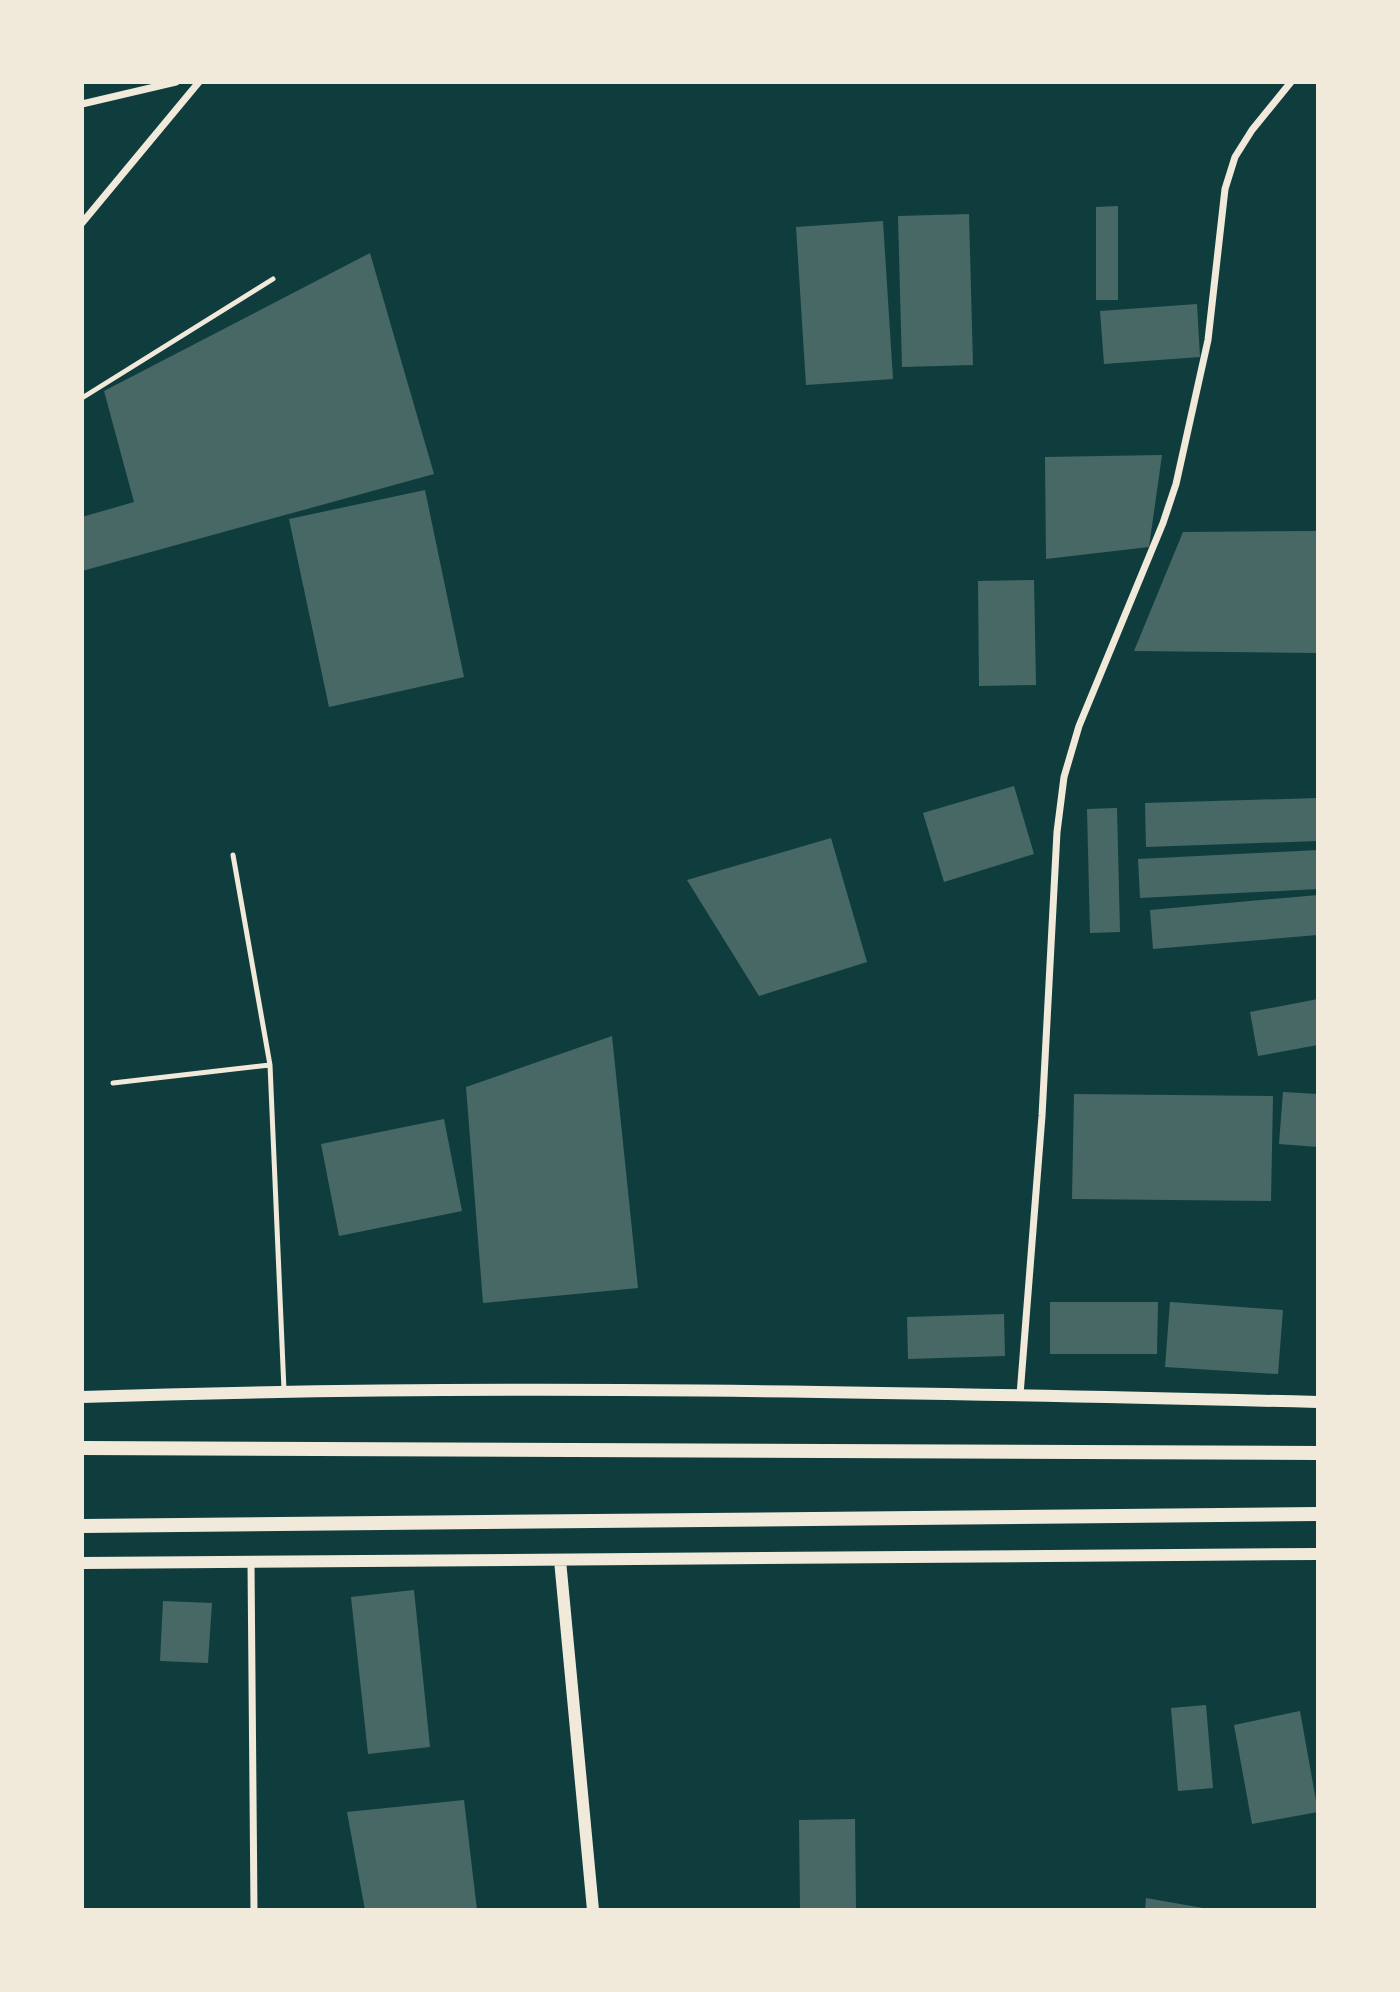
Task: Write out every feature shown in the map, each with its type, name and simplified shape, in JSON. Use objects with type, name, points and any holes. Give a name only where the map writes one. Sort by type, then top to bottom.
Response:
[{"type":"main road","points":[[82,1448],[1318,1453]]},
{"type":"main road","points":[[82,1526],[1318,1514]]},
{"type":"street","points":[[82,104],[176,82]]},
{"type":"street","points":[[82,223],[199,82]]},
{"type":"street","points":[[1020,1395],[1042,1116],[1057,831],[1064,777],[1079,726],[1163,523],[1176,484],[1208,340],[1225,189],[1241,148],[1291,82]]},
{"type":"street","points":[[82,1397],[284,1390],[1020,1395],[1318,1402]]},
{"type":"street","points":[[82,1563],[1318,1554]]},
{"type":"street","points":[[560,1560],[593,1910]]},
{"type":"street","points":[[251,1563],[254,1910]]},
{"type":"lane","points":[[82,398],[273,279]]},
{"type":"lane","points":[[233,855],[270,1065],[284,1390]]},
{"type":"lane","points":[[113,1083],[270,1065]]},
{"type":"building","points":[[1118,206],[1118,300],[1096,300],[1096,207]]},
{"type":"building","points":[[969,214],[973,365],[902,367],[898,216]]},
{"type":"building","points":[[883,221],[893,379],[806,385],[796,227]]},
{"type":"building","points":[[370,253],[434,474],[82,571],[82,517],[134,502],[104,391]]},
{"type":"building","points":[[1197,304],[1200,357],[1104,364],[1100,311]]},
{"type":"building","points":[[1162,455],[1149,547],[1046,559],[1045,457]]},
{"type":"building","points":[[425,490],[464,677],[329,707],[289,519]]},
{"type":"building","points":[[1318,531],[1318,653],[1134,651],[1183,532]]},
{"type":"building","points":[[1034,580],[1036,685],[979,686],[978,581]]},
{"type":"building","points":[[1014,786],[1034,854],[944,882],[923,813]]},
{"type":"building","points":[[1318,798],[1318,841],[1146,847],[1145,803]]},
{"type":"building","points":[[1117,808],[1120,932],[1090,933],[1087,809]]},
{"type":"building","points":[[831,838],[867,962],[759,996],[687,880]]},
{"type":"building","points":[[1318,850],[1318,889],[1140,898],[1138,859]]},
{"type":"building","points":[[1318,895],[1318,935],[1153,949],[1150,910]]},
{"type":"building","points":[[1318,999],[1318,1045],[1258,1056],[1250,1012]]},
{"type":"building","points":[[612,1036],[638,1288],[483,1303],[466,1087]]},
{"type":"building","points":[[1283,1092],[1318,1094],[1318,1147],[1279,1144]]},
{"type":"building","points":[[1074,1094],[1273,1096],[1271,1201],[1072,1199]]},
{"type":"building","points":[[444,1119],[462,1211],[339,1236],[321,1144]]},
{"type":"building","points":[[1050,1302],[1158,1302],[1157,1354],[1050,1354]]},
{"type":"building","points":[[1170,1302],[1283,1310],[1278,1374],[1165,1367]]},
{"type":"building","points":[[1004,1314],[1005,1356],[908,1359],[907,1317]]},
{"type":"building","points":[[414,1590],[430,1747],[368,1754],[351,1597]]},
{"type":"building","points":[[163,1601],[212,1603],[208,1663],[160,1661]]},
{"type":"building","points":[[1206,1705],[1213,1788],[1178,1791],[1171,1708]]},
{"type":"building","points":[[1300,1711],[1318,1812],[1252,1824],[1234,1725]]},
{"type":"building","points":[[464,1800],[477,1910],[365,1910],[347,1812]]},
{"type":"building","points":[[855,1819],[856,1910],[800,1910],[799,1820]]},
{"type":"building","points":[[1146,1898],[1203,1908],[1203,1910],[1145,1910]]}]
